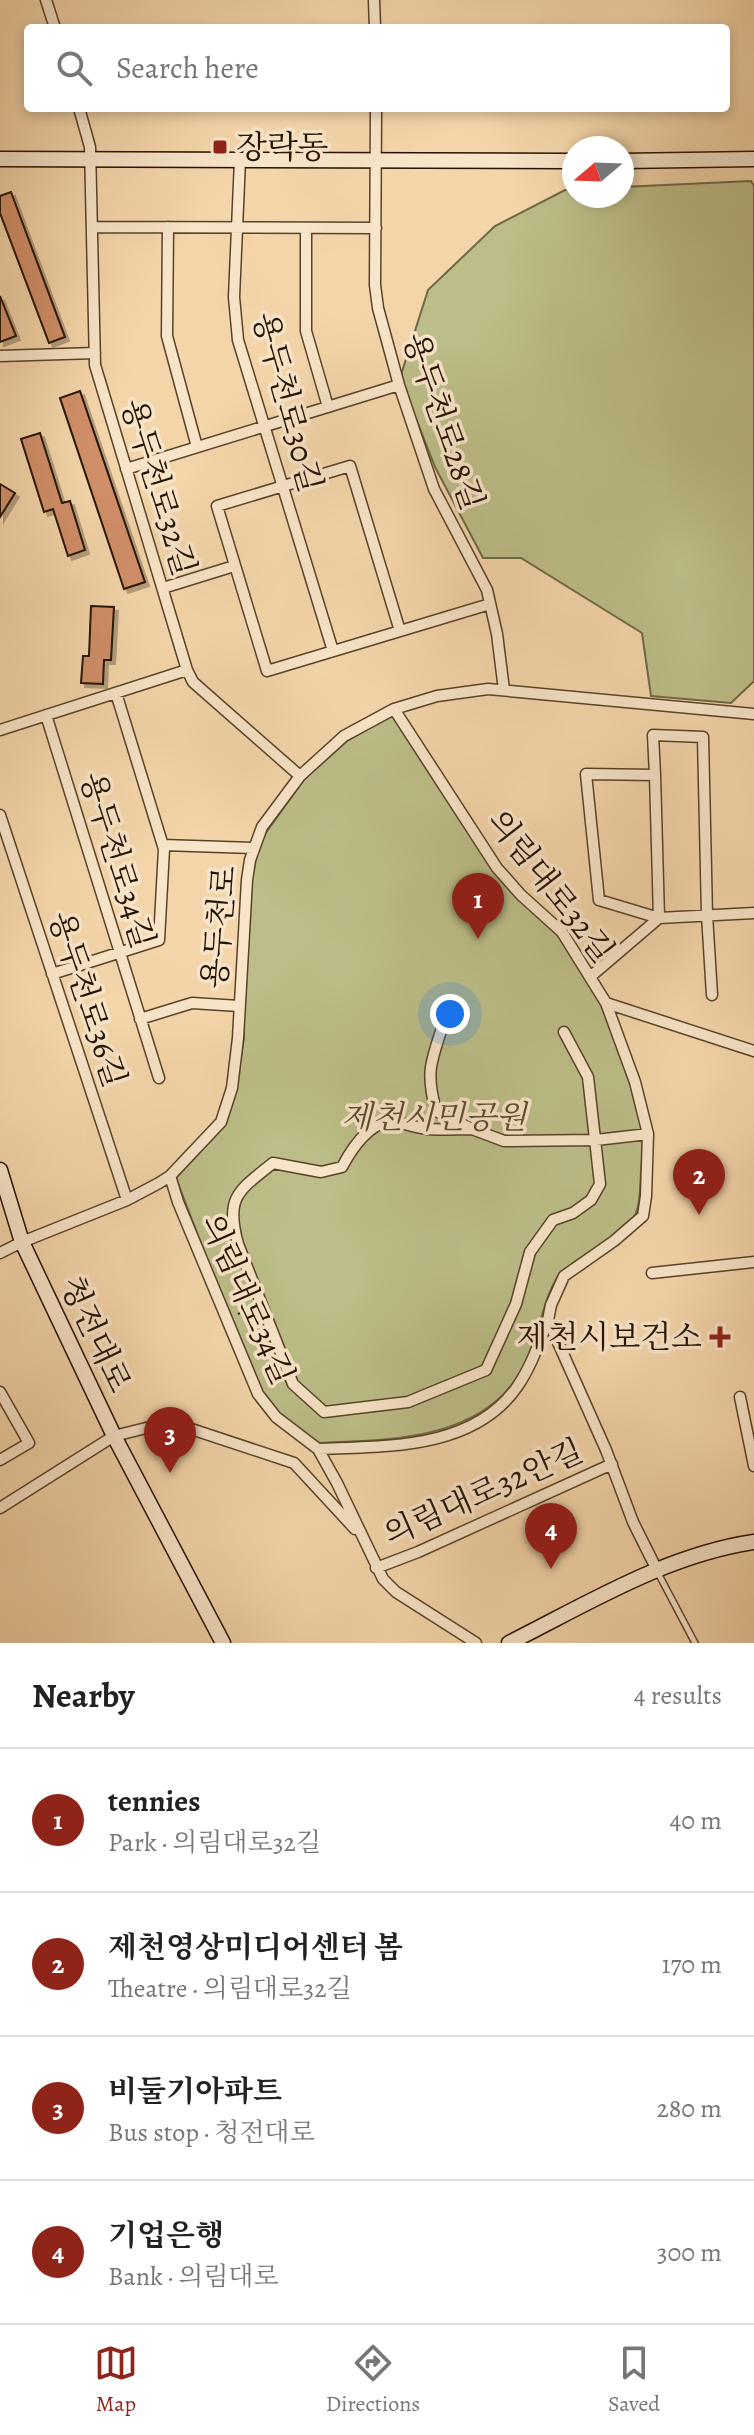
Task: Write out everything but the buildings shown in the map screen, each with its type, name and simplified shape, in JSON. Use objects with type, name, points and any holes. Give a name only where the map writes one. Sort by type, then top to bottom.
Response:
[{"type":"street","points":[[46,0],[54,24]]},
{"type":"street","points":[[374,0],[375,24]]},
{"type":"street","name":"용두천로32길","points":[[80,112],[90,147],[95,365],[187,670],[193,682],[300,776]]},
{"type":"street","name":"용두천로28길","points":[[376,112],[375,285],[378,308],[399,385],[434,489],[484,581],[504,690]]},
{"type":"street","points":[[0,159],[562,161]]},
{"type":"street","points":[[634,161],[754,159]]},
{"type":"street","name":"용두천로30길","points":[[240,160],[235,319],[244,363],[333,651]]},
{"type":"street","points":[[92,227],[376,228]]},
{"type":"street","points":[[168,227],[167,336],[197,447]]},
{"type":"street","points":[[306,228],[306,331],[328,407]]},
{"type":"street","points":[[0,356],[95,353]]},
{"type":"street","points":[[126,469],[399,385]]},
{"type":"street","points":[[400,631],[350,466],[217,506],[267,671],[490,604]]},
{"type":"street","points":[[163,588],[234,566]]},
{"type":"street","points":[[0,730],[187,670]]},
{"type":"street","name":"용두천로","points":[[0,1253],[127,1200],[170,1176],[207,1139],[224,1113],[232,1088],[247,880],[253,848],[262,827],[300,776],[344,736],[394,709],[453,693],[504,690],[753,712]]},
{"type":"street","points":[[52,974],[159,940],[163,845],[116,693]]},
{"type":"street","name":"의림대로32길","points":[[318,1449],[431,1440],[489,1416],[515,1391],[529,1369],[564,1276],[643,1216],[646,1196],[648,1134],[635,1082],[606,1003],[562,932],[521,895],[497,868],[394,709]]},
{"type":"street","name":"용두천로34길","points":[[46,715],[159,1078]]},
{"type":"street","points":[[659,918],[653,735],[703,737],[712,995]]},
{"type":"street","points":[[655,775],[586,774],[599,900],[659,918],[754,913]]},
{"type":"street","name":"용두천로36길","points":[[0,815],[127,1200]]},
{"type":"street","points":[[163,845],[253,848]]},
{"type":"street","points":[[590,977],[659,918]]},
{"type":"street","points":[[140,1019],[192,1003],[239,1006]]},
{"type":"street","points":[[606,1003],[754,1051]]},
{"type":"street","points":[[463,1019],[442,1028],[428,1082],[436,1111],[504,1141],[596,1140],[648,1134]]},
{"type":"street","points":[[472,1129],[426,1129],[382,1123],[351,1152],[342,1167],[321,1172],[273,1163],[243,1188],[233,1205],[232,1223],[293,1384],[324,1412],[408,1402],[486,1370],[516,1304],[530,1252],[553,1220],[573,1213],[591,1200],[600,1184],[588,1077],[564,1032]]},
{"type":"street","name":"청전대로","points":[[0,1170],[22,1242],[114,1436],[223,1643]]},
{"type":"street","name":"의림대로34길","points":[[170,1176],[251,1381],[270,1411],[298,1437],[318,1449],[383,1579],[396,1592],[476,1643]]},
{"type":"street","points":[[652,1273],[754,1262]]},
{"type":"street","points":[[548,1320],[612,1464],[633,1522],[657,1570]]},
{"type":"street","points":[[0,1392],[29,1443],[0,1460]]},
{"type":"street","points":[[740,1397],[754,1466]]},
{"type":"street","points":[[0,1508],[114,1436],[170,1422],[294,1463],[362,1537]]},
{"type":"street","name":"의림대로32안길","points":[[376,1568],[612,1464]]},
{"type":"street","points":[[509,1643],[657,1570],[702,1553],[754,1542]]},
{"type":"lane","points":[[657,1570],[695,1643]]},
{"type":"path","points":[[226,1320],[261,1303]]},
{"type":"green space","points":[[751,181],[754,186],[754,681],[731,703],[651,696],[642,633],[521,558],[483,558],[435,467],[400,378],[428,290],[495,226],[562,192],[562,208],[634,208],[634,186]]},
{"type":"green space","name":"제천시민공원","points":[[394,714],[482,847],[503,874],[563,934],[605,1004],[626,1055],[640,1107],[643,1143],[640,1197],[636,1213],[622,1230],[557,1278],[526,1363],[509,1389],[487,1408],[463,1422],[406,1437],[317,1443],[280,1415],[262,1391],[229,1317],[176,1178],[210,1141],[237,1082],[244,1038],[243,999],[251,882],[260,841],[305,778],[347,741]]},
{"type":"place","name":"장락동","points":[[220,147]]},
{"type":"place","name":"tennies","points":[[478,939]]},
{"type":"place","name":"제천영상미디어센터 봄","points":[[699,1215]]},
{"type":"place","name":"제천시보건소","points":[[720,1337]]},
{"type":"place","name":"비둘기아파트","points":[[170,1473]]},
{"type":"place","name":"기업은행","points":[[551,1569]]}]
